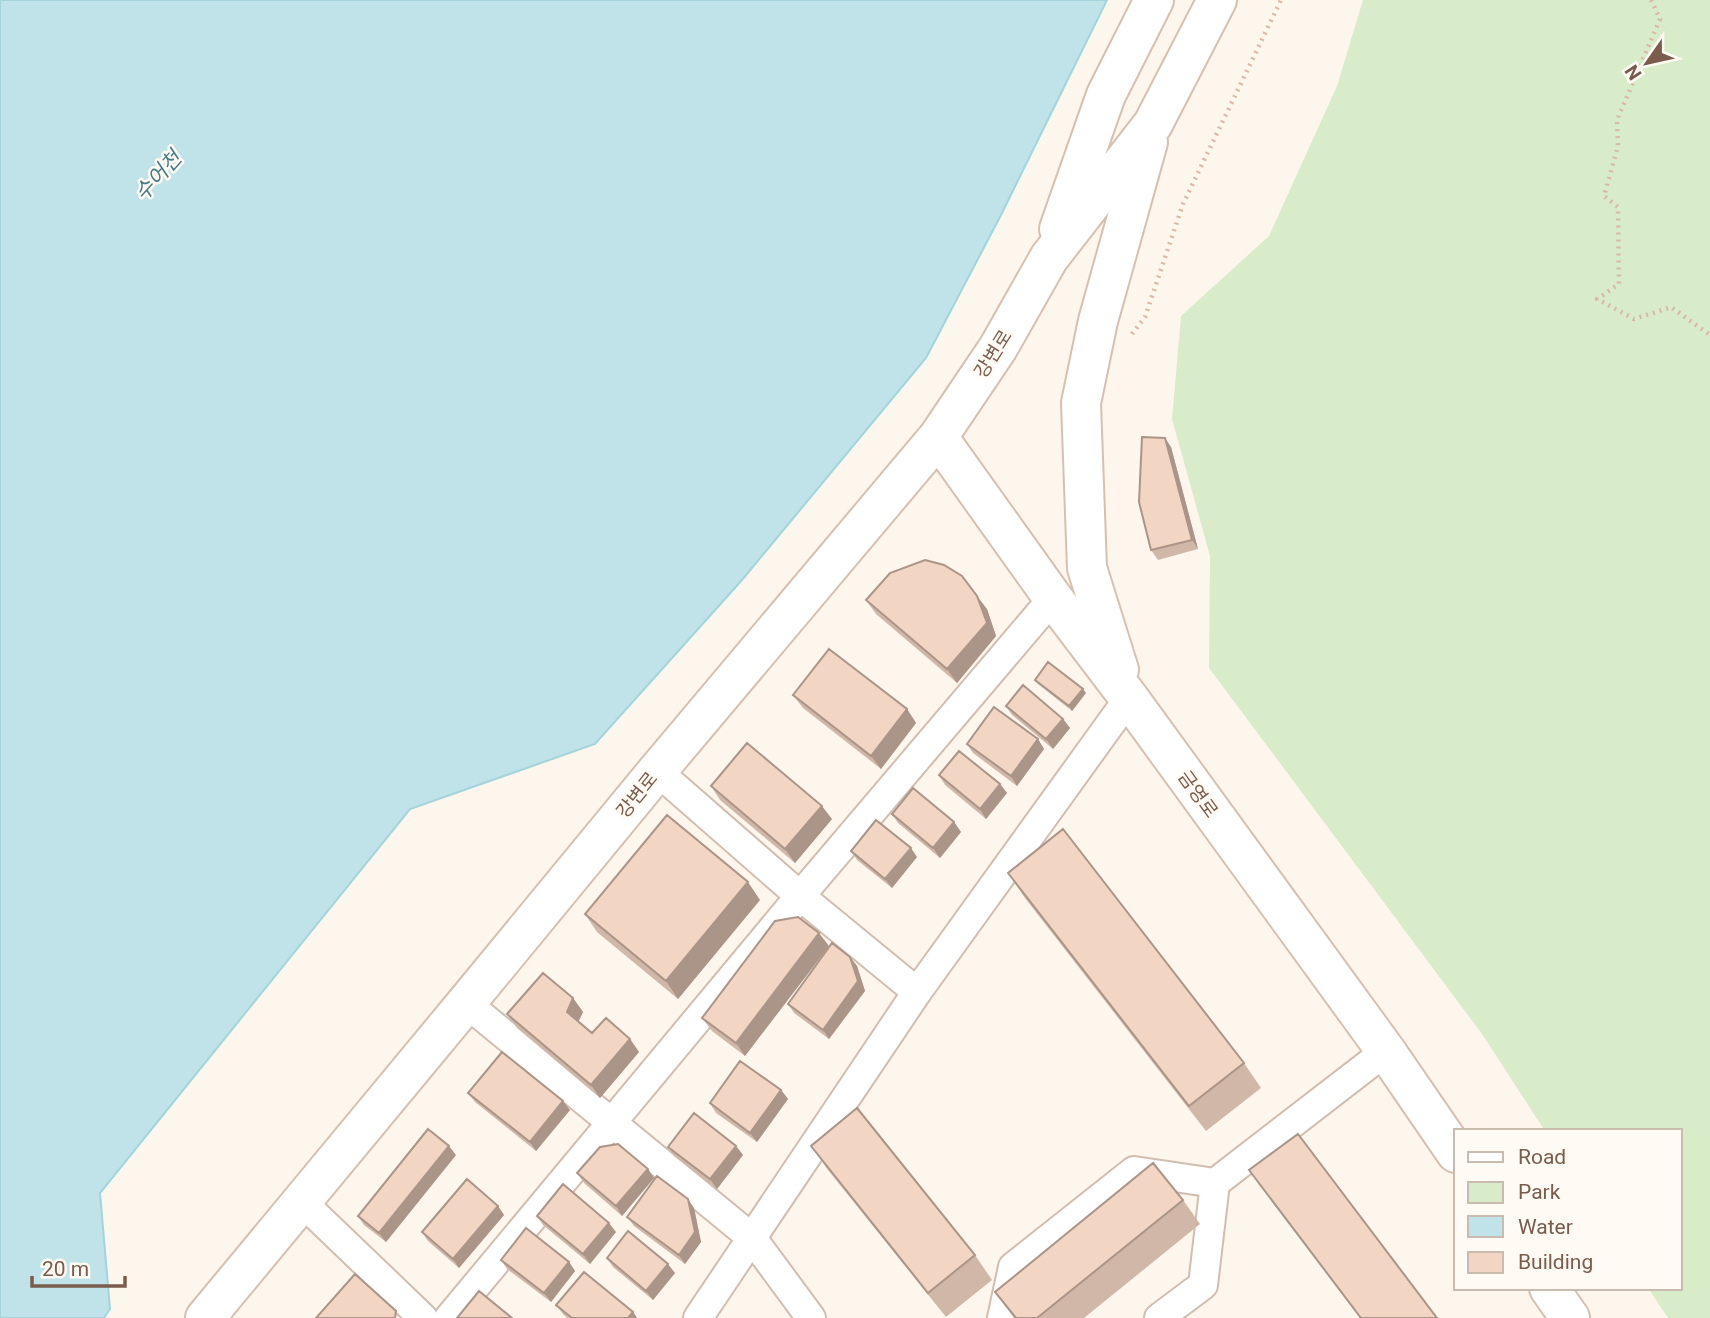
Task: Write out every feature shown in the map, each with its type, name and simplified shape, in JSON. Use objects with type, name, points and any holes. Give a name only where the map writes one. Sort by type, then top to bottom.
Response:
[{"type":"main road","name":"강변로","points":[[1049,258],[1106,95],[1154,0]]},
{"type":"main road","name":"강변로","points":[[205,1318],[657,771],[938,437],[998,348],[1049,258],[1153,124],[1217,0]]},
{"type":"main road","points":[[1129,698],[1087,568],[1081,403],[1098,321],[1153,124]]},
{"type":"main road","name":"금영로","points":[[938,437],[1386,1051],[1454,1150]]},
{"type":"main road","points":[[1550,1290],[1570,1318]]},
{"type":"street","points":[[449,1318],[800,896],[1053,598]]},
{"type":"street","points":[[698,1318],[917,992],[1129,698]]},
{"type":"street","points":[[657,771],[800,896],[917,992]]},
{"type":"street","points":[[467,1003],[752,1238],[811,1318]]},
{"type":"street","points":[[1159,1318],[1203,1285],[1215,1183],[1386,1051]]},
{"type":"street","points":[[1002,1318],[1013,1267],[1134,1171],[1215,1183]]},
{"type":"street","points":[[301,1201],[423,1318]]},
{"type":"path","points":[[1129,338],[1145,317],[1182,204],[1280,0]]},
{"type":"path","points":[[1651,0],[1660,19],[1616,120],[1618,146],[1604,196],[1618,206],[1619,284],[1597,299],[1634,318],[1671,307],[1710,335]]},
{"type":"green space","points":[[1363,0],[1710,0],[1710,1318],[1668,1318],[1649,1290],[1682,1290],[1682,1129],[1544,1129],[1482,1034],[1209,668],[1210,556],[1172,419],[1181,316],[1269,236],[1337,86]]},
{"type":"water","name":"수어천","points":[[0,0],[1107,0],[1001,215],[926,358],[742,580],[595,744],[410,809],[100,1193],[110,1309],[104,1318],[0,1318]]},
{"type":"building","points":[[1142,437],[1165,438],[1192,540],[1151,550],[1139,502]]},
{"type":"building","points":[[925,560],[944,565],[962,576],[977,596],[987,623],[947,669],[866,600],[890,573]]},
{"type":"building","points":[[829,649],[907,709],[871,756],[793,695]]},
{"type":"building","points":[[1048,662],[1083,689],[1069,706],[1035,680]]},
{"type":"building","points":[[1023,685],[1063,719],[1046,739],[1006,706]]},
{"type":"building","points":[[994,707],[1038,739],[1011,776],[967,744]]},
{"type":"building","points":[[747,743],[822,806],[785,849],[711,786]]},
{"type":"building","points":[[959,751],[1000,784],[980,809],[939,775]]},
{"type":"building","points":[[913,788],[954,822],[933,848],[892,814]]},
{"type":"building","points":[[667,815],[748,882],[666,981],[585,914]]},
{"type":"building","points":[[876,820],[911,848],[885,879],[851,851]]},
{"type":"building","points":[[1063,829],[1244,1063],[1189,1106],[1008,873]]},
{"type":"building","points":[[798,917],[819,933],[736,1043],[702,1018],[775,921]]},
{"type":"building","points":[[832,943],[850,957],[858,981],[823,1030],[788,1004]]},
{"type":"building","points":[[543,973],[573,998],[567,1012],[592,1033],[606,1018],[630,1039],[591,1085],[507,1014]]},
{"type":"building","points":[[502,1052],[563,1101],[530,1142],[468,1093]]},
{"type":"building","points":[[740,1061],[781,1090],[750,1133],[710,1103]]},
{"type":"building","points":[[857,1108],[975,1255],[928,1293],[811,1146]]},
{"type":"building","points":[[694,1113],[736,1146],[710,1179],[668,1147]]},
{"type":"building","points":[[428,1129],[449,1146],[379,1233],[358,1216]]},
{"type":"building","points":[[1298,1134],[1437,1318],[1361,1318],[1249,1170]]},
{"type":"building","points":[[618,1144],[648,1169],[616,1206],[577,1173],[600,1147]]},
{"type":"building","points":[[1153,1163],[1183,1200],[1037,1318],[1016,1318],[995,1292]]},
{"type":"building","points":[[657,1176],[688,1199],[695,1232],[679,1255],[627,1217]]},
{"type":"building","points":[[467,1179],[498,1206],[453,1259],[422,1232]]},
{"type":"building","points":[[563,1184],[609,1223],[583,1254],[537,1216]]},
{"type":"building","points":[[526,1228],[569,1262],[544,1293],[501,1260]]},
{"type":"building","points":[[628,1231],[668,1264],[646,1291],[607,1258]]},
{"type":"building","points":[[584,1272],[633,1312],[628,1318],[572,1318],[556,1305]]},
{"type":"building","points":[[355,1274],[396,1311],[395,1318],[316,1318]]},
{"type":"building","points":[[479,1291],[512,1318],[457,1318]]}]
